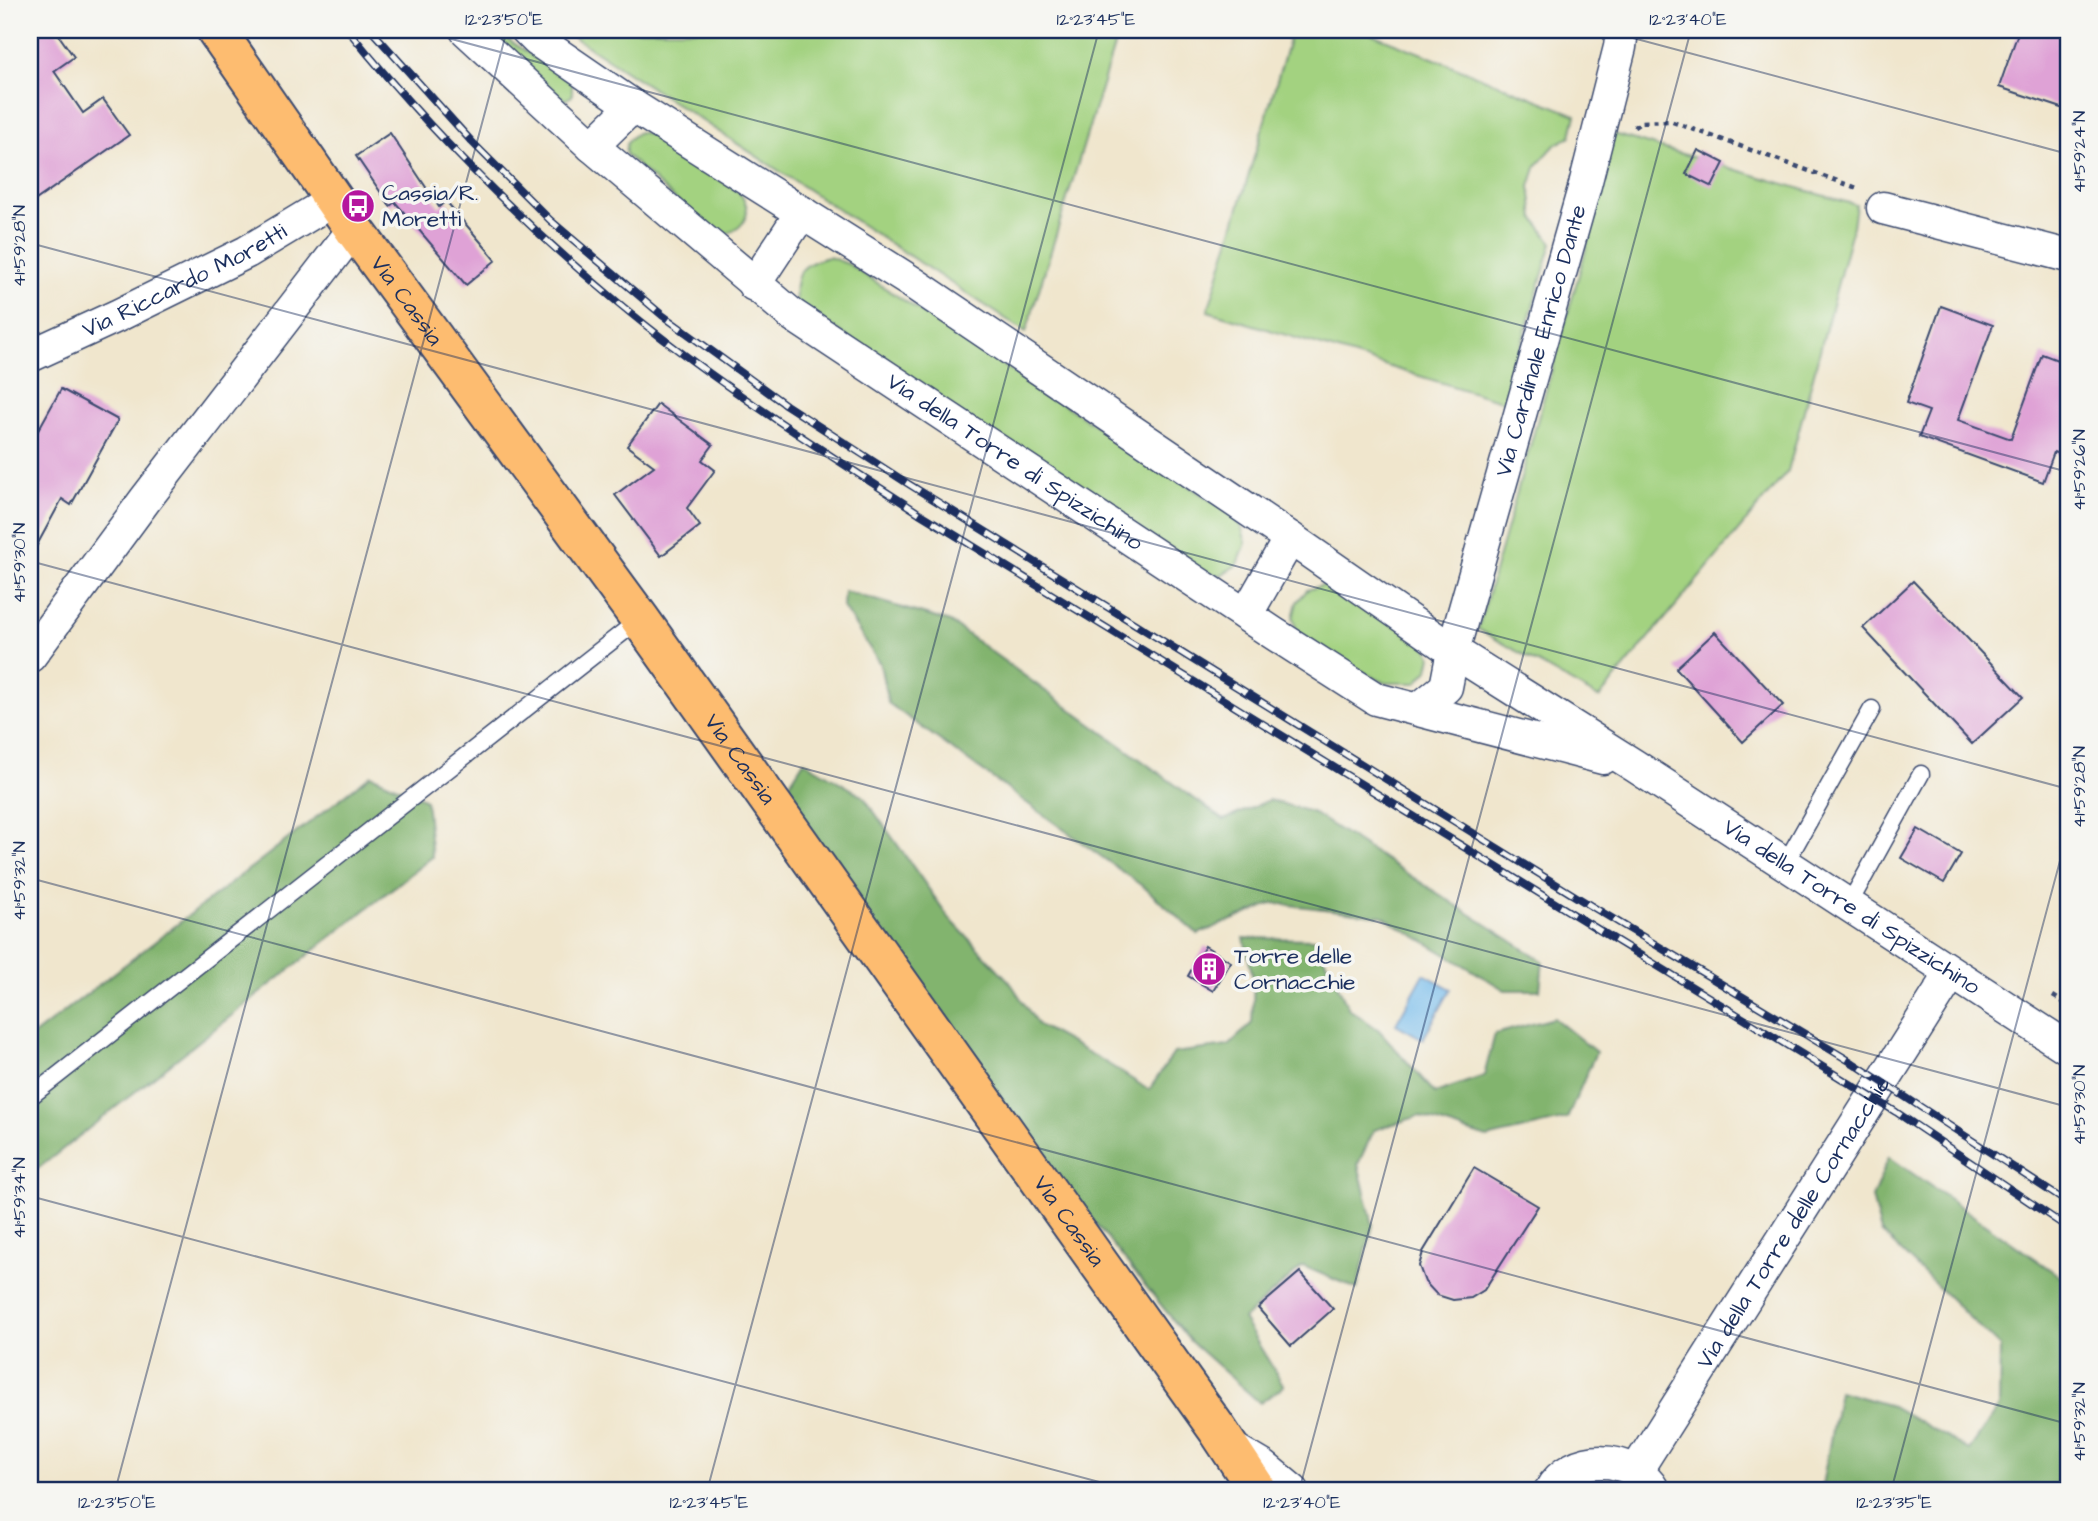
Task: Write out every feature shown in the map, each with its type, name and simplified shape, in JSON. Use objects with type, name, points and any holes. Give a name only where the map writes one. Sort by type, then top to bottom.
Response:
[{"type":"main road","name":"Via Cassia","points":[[216,30],[344,214],[640,619],[1258,1491]]},
{"type":"street","name":"Via della Torre di Spizzichino","points":[[466,30],[592,146],[754,285],[834,345],[1376,699],[1635,766]]},
{"type":"street","name":"Via della Torre di Spizzichino","points":[[527,30],[537,40],[634,106],[913,283],[1290,538],[1453,652],[1635,766],[2068,1048]]},
{"type":"street","name":"Via Cardinale Enrico Dante","points":[[1419,709],[1446,687],[1453,652],[1585,185],[1622,30]]},
{"type":"street","points":[[592,146],[634,106]]},
{"type":"street","points":[[1883,208],[2068,256]]},
{"type":"street","points":[[754,285],[802,212]]},
{"type":"street","name":"Via Riccardo Moretti","points":[[30,356],[247,252],[344,214]]},
{"type":"street","points":[[30,656],[145,500],[344,214]]},
{"type":"street","points":[[1246,615],[1290,538]]},
{"type":"street","name":"Via della Torre delle Cornacchie","points":[[1550,1491],[1566,1473],[1582,1465],[1600,1461],[1619,1463],[1645,1481],[1951,974]]},
{"type":"street","points":[[1228,1446],[1264,1467],[1293,1491]]},
{"type":"lane","points":[[30,1097],[640,619]]},
{"type":"lane","points":[[1785,864],[1872,709]]},
{"type":"lane","points":[[1848,906],[1921,774]]},
{"type":"path","points":[[1624,132],[1642,122],[1670,121],[1858,188],[1883,208]]},
{"type":"path","points":[[2053,996],[2068,1005]]},
{"type":"green space","points":[[483,30],[499,30],[511,42],[572,81],[572,96],[565,100]]},
{"type":"green space","points":[[563,30],[1119,30],[1026,332]]},
{"type":"green space","points":[[1276,30],[1362,30],[1576,115],[1571,136],[1555,145],[1537,165],[1530,186],[1534,218],[1552,243],[1504,402],[1208,311],[1289,40]]},
{"type":"green space","points":[[639,132],[649,134],[738,191],[744,199],[747,214],[740,226],[734,231],[716,236],[626,155],[628,141]]},
{"type":"green space","points":[[1614,134],[1856,205],[1853,226],[1788,471],[1599,698],[1478,629],[1585,253]]},
{"type":"green space","points":[[829,257],[848,264],[1230,513],[1241,525],[1246,543],[1238,564],[1221,575],[1197,574],[796,302],[796,284],[801,271],[805,266]]},
{"type":"green space","points":[[1326,584],[1346,590],[1423,639],[1431,656],[1428,670],[1416,683],[1385,683],[1309,646],[1298,636],[1293,618],[1297,602],[1307,590]]},
{"type":"green space","points":[[844,591],[950,622],[1224,820],[1269,800],[1311,812],[1543,961],[1540,990],[1505,990],[1382,916],[1273,903],[1198,934],[1145,888],[888,703],[880,664],[843,607]]},
{"type":"green space","points":[[804,761],[863,796],[950,919],[1010,982],[1038,1025],[1102,1060],[1149,1090],[1174,1053],[1228,1046],[1252,1023],[1254,982],[1244,938],[1315,939],[1349,1009],[1379,1030],[1435,1093],[1484,1076],[1495,1034],[1554,1018],[1596,1052],[1567,1119],[1487,1138],[1419,1116],[1374,1130],[1358,1164],[1373,1225],[1357,1289],[1303,1266],[1243,1319],[1284,1386],[1260,1403],[1190,1341],[951,1044],[785,791]]},
{"type":"green space","points":[[371,775],[426,800],[432,857],[30,1175],[30,1038]]},
{"type":"green space","points":[[1889,1157],[2068,1282],[2068,1491],[1821,1491],[1839,1391],[1892,1406],[1969,1450],[1999,1407],[2000,1347],[1881,1232],[1872,1198]]},
{"type":"water","points":[[1424,974],[1451,989],[1423,1039],[1396,1024]]},
{"type":"building","points":[[30,30],[55,30],[74,57],[54,71],[83,113],[103,99],[129,135],[30,204]]},
{"type":"building","points":[[2019,30],[2068,30],[2068,110],[1999,87]]},
{"type":"building","points":[[390,133],[439,207],[446,201],[496,260],[466,285],[395,202],[390,206],[356,156]]},
{"type":"building","points":[[1698,150],[1724,163],[1712,187],[1686,174]]},
{"type":"building","points":[[1941,306],[1993,325],[1958,420],[2011,439],[2042,354],[2068,364],[2068,458],[2054,452],[2043,482],[1919,437],[1929,411],[1906,403]]},
{"type":"building","points":[[61,389],[118,420],[71,505],[62,499],[30,558],[30,445]]},
{"type":"building","points":[[658,404],[713,445],[702,460],[715,470],[687,508],[700,526],[661,556],[615,495],[654,466],[627,446]]},
{"type":"building","points":[[1913,581],[2023,697],[1972,744],[1863,628]]},
{"type":"building","points":[[1715,632],[1783,705],[1743,742],[1676,668]]},
{"type":"building","points":[[1918,829],[1961,854],[1944,883],[1901,858]]},
{"type":"building","name":"Torre delle Cornacchie","points":[[1205,946],[1231,962],[1213,991],[1188,976]]},
{"type":"building","points":[[1474,1168],[1538,1206],[1484,1290],[1471,1298],[1453,1300],[1437,1295],[1425,1282],[1419,1266],[1423,1252]]},
{"type":"building","points":[[1300,1272],[1333,1309],[1291,1346],[1258,1308]]},
{"type":"railway","points":[[348,30],[442,137],[544,238],[616,301],[726,385],[919,513],[1896,1112],[2068,1228]]},
{"type":"railway","points":[[371,30],[472,142],[550,220],[662,315],[786,405],[907,483],[1588,904],[1853,1063],[2068,1203]]},
{"type":"place","name":"Cassia/R. Moretti","points":[[358,206]]},
{"type":"place","name":"Torre delle Cornacchie","points":[[1209,969]]}]
